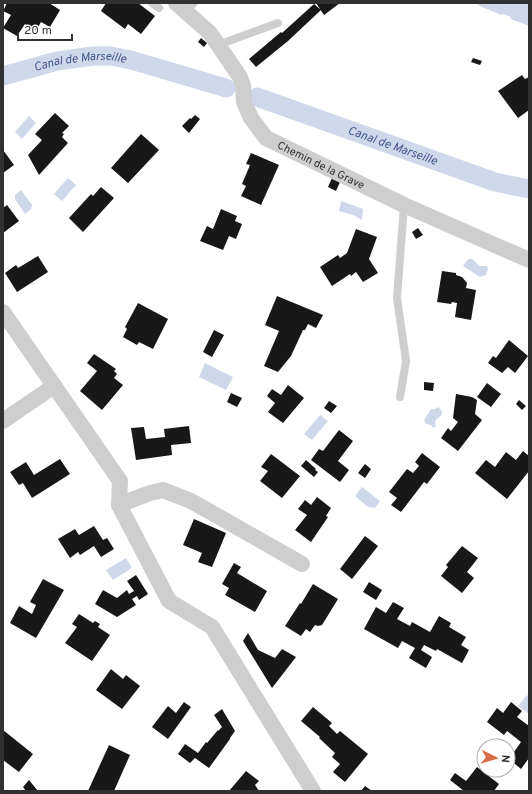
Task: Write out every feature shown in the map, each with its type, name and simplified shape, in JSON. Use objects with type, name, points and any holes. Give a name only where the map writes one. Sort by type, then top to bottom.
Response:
[{"type":"street","name":"Chemin de la Grave","points":[[185,6],[210,33],[240,77],[243,85],[244,102],[251,118],[266,138],[404,205],[529,260]]},
{"type":"street","points":[[3,312],[120,481],[119,505],[169,601],[212,627],[313,791]]},
{"type":"street","points":[[3,421],[54,386]]},
{"type":"street","points":[[119,505],[150,493],[163,490],[191,501],[302,564]]},
{"type":"lane","points":[[218,45],[278,23]]},
{"type":"lane","points":[[400,398],[406,361],[397,298],[404,205]]},
{"type":"water","points":[[486,3],[529,3],[529,21],[506,15]]},
{"type":"water","points":[[29,116],[36,123],[22,139],[15,132]]},
{"type":"water","points":[[68,178],[76,185],[62,201],[54,194]]},
{"type":"water","points":[[21,190],[32,205],[31,209],[25,214],[15,199],[15,195]]},
{"type":"water","points":[[341,201],[363,209],[362,220],[353,215],[339,211]]},
{"type":"water","points":[[468,259],[472,259],[480,266],[487,266],[488,269],[486,275],[480,277],[463,266]]},
{"type":"water","points":[[205,363],[233,377],[226,390],[199,377]]},
{"type":"water","points":[[438,407],[442,411],[442,414],[436,420],[436,426],[433,428],[431,425],[426,424],[424,420],[431,409]]},
{"type":"water","points":[[320,415],[328,421],[312,440],[304,434]]},
{"type":"water","points":[[362,487],[380,501],[375,508],[368,507],[355,496]]},
{"type":"water","points":[[126,558],[132,568],[113,580],[106,570]]},
{"type":"water","points":[[527,695],[529,697],[529,714],[518,706]]},
{"type":"building","points":[[7,3],[49,3],[60,10],[50,27],[41,22],[36,31],[25,24],[17,36],[3,28],[11,15],[3,11]]},
{"type":"building","points":[[106,3],[138,3],[155,16],[141,34],[128,24],[125,29],[101,11]]},
{"type":"building","points":[[316,3],[340,3],[324,15]]},
{"type":"building","points":[[314,4],[321,10],[288,41],[256,67],[249,59],[281,32],[282,33]]},
{"type":"building","points":[[201,38],[207,43],[204,47],[198,42]]},
{"type":"building","points":[[473,58],[482,61],[480,65],[471,62]]},
{"type":"building","points":[[522,75],[525,79],[529,77],[529,110],[518,118],[498,91]]},
{"type":"building","points":[[55,113],[69,126],[62,133],[64,134],[62,137],[68,143],[39,175],[28,155],[42,140],[35,134]]},
{"type":"building","points":[[195,115],[200,119],[189,133],[182,126]]},
{"type":"building","points":[[141,134],[159,150],[128,183],[111,168]]},
{"type":"building","points":[[3,150],[14,165],[3,173]]},
{"type":"building","points":[[251,153],[279,165],[261,205],[241,196],[246,186],[242,184],[250,165],[246,164]]},
{"type":"building","points":[[332,178],[340,182],[336,191],[328,187]]},
{"type":"building","points":[[101,187],[114,198],[83,232],[69,218],[91,194],[93,196]]},
{"type":"building","points":[[7,205],[19,221],[3,233],[3,208]]},
{"type":"building","points":[[221,209],[237,216],[235,221],[242,224],[236,239],[229,236],[223,250],[200,241],[207,226],[213,229]]},
{"type":"building","points":[[418,228],[423,235],[416,239],[412,232]]},
{"type":"building","points":[[356,229],[377,237],[369,259],[378,273],[363,282],[356,272],[351,276],[350,274],[332,286],[320,267],[338,255],[340,258],[347,253]]},
{"type":"building","points":[[38,256],[48,272],[17,292],[5,273],[16,265],[18,268]]},
{"type":"building","points":[[442,271],[456,273],[456,275],[462,277],[467,283],[466,288],[476,290],[471,320],[455,317],[457,303],[452,302],[451,304],[437,302]]},
{"type":"building","points":[[277,296],[323,315],[316,328],[308,324],[305,330],[303,330],[291,356],[278,372],[264,366],[279,331],[265,325]]},
{"type":"building","points":[[138,303],[168,319],[153,349],[139,342],[137,345],[123,337],[127,329],[125,327]]},
{"type":"building","points":[[214,330],[224,335],[212,357],[203,352]]},
{"type":"building","points":[[509,340],[528,356],[515,373],[508,367],[502,373],[488,363],[493,356],[496,358]]},
{"type":"building","points":[[94,354],[116,369],[114,371],[117,374],[114,378],[123,385],[102,410],[80,391],[97,371],[87,363]]},
{"type":"building","points":[[424,382],[434,383],[433,391],[424,390]]},
{"type":"building","points":[[487,383],[501,394],[491,407],[477,397]]},
{"type":"building","points":[[288,385],[304,398],[283,423],[268,412],[275,403],[267,396],[272,389],[281,395]]},
{"type":"building","points":[[231,393],[242,398],[237,407],[227,402]]},
{"type":"building","points":[[456,394],[472,397],[477,400],[475,414],[482,420],[458,451],[441,438],[448,428],[451,431],[458,422],[453,418]]},
{"type":"building","points":[[519,400],[526,406],[522,410],[516,404]]},
{"type":"building","points":[[329,401],[337,406],[331,413],[324,408]]},
{"type":"building","points":[[189,426],[191,443],[171,445],[172,455],[136,460],[131,428],[144,427],[146,439],[165,437],[164,429]]},
{"type":"building","points":[[339,430],[353,441],[338,461],[349,470],[340,482],[311,460],[319,449],[323,451]]},
{"type":"building","points":[[523,451],[529,456],[529,471],[507,499],[475,473],[486,460],[495,467],[506,452],[516,460]]},
{"type":"building","points":[[422,453],[440,467],[427,484],[424,482],[401,512],[391,505],[397,498],[389,492],[407,469],[413,473],[419,466],[415,462]]},
{"type":"building","points":[[271,454],[300,476],[282,498],[260,481],[268,471],[261,467]]},
{"type":"building","points":[[60,459],[70,474],[32,498],[23,483],[19,485],[10,472],[26,462],[34,475]]},
{"type":"building","points":[[306,460],[318,472],[314,477],[301,466]]},
{"type":"building","points":[[365,464],[371,469],[365,478],[358,473]]},
{"type":"building","points":[[317,497],[331,508],[326,516],[328,517],[311,542],[295,530],[307,515],[298,509],[305,500],[311,505]]},
{"type":"building","points":[[194,519],[226,533],[212,567],[198,562],[202,553],[183,545]]},
{"type":"building","points":[[94,526],[103,540],[107,538],[114,549],[101,557],[94,546],[80,555],[78,552],[70,558],[58,539],[75,529],[79,535]]},
{"type":"building","points":[[365,536],[378,546],[352,579],[340,569]]},
{"type":"building","points":[[462,546],[478,558],[467,572],[474,578],[462,593],[441,576],[448,567],[446,565]]},
{"type":"building","points":[[234,563],[241,567],[237,573],[267,591],[255,612],[225,595],[229,588],[222,584]]},
{"type":"building","points":[[136,575],[148,594],[139,600],[137,596],[132,599],[136,605],[117,617],[95,604],[103,590],[117,598],[127,590],[129,594],[134,591],[127,581]]},
{"type":"building","points":[[43,579],[64,590],[36,638],[10,623],[19,606],[32,614],[36,605],[30,602]]},
{"type":"building","points":[[369,582],[382,590],[376,600],[363,592]]},
{"type":"building","points":[[313,584],[338,599],[322,625],[315,625],[310,632],[306,629],[301,636],[285,626]]},
{"type":"building","points":[[393,602],[404,608],[397,619],[410,626],[412,622],[430,632],[439,616],[451,623],[449,627],[466,637],[461,645],[469,650],[462,663],[437,649],[436,651],[424,645],[421,650],[432,657],[426,668],[409,658],[415,648],[402,641],[398,648],[364,629],[376,607],[386,613]]},
{"type":"building","points":[[79,614],[93,623],[95,621],[100,624],[98,627],[110,635],[92,661],[65,643],[77,627],[72,624]]},
{"type":"building","points":[[248,633],[258,650],[275,658],[282,649],[296,657],[272,688],[243,641]]},
{"type":"building","points":[[111,669],[123,679],[126,675],[140,686],[122,709],[96,690]]},
{"type":"building","points":[[184,702],[191,707],[168,739],[152,727],[168,706],[176,713]]},
{"type":"building","points":[[511,702],[522,711],[517,717],[529,726],[529,758],[521,769],[516,765],[516,749],[521,742],[507,731],[504,735],[487,722],[497,708],[503,713]]},
{"type":"building","points":[[313,707],[332,723],[329,726],[337,734],[340,731],[368,754],[345,782],[333,772],[340,764],[332,757],[335,753],[319,738],[320,737],[301,721]]},
{"type":"building","points":[[222,709],[235,731],[209,768],[195,758],[190,763],[178,754],[185,744],[198,753],[206,742],[207,743],[222,727],[214,715]]},
{"type":"building","points":[[3,730],[33,754],[19,772],[3,760]]},
{"type":"building","points":[[109,745],[130,755],[114,791],[88,791]]},
{"type":"building","points":[[476,768],[476,778],[491,778],[499,784],[494,791],[464,791],[450,780],[455,773],[466,781]]},
{"type":"building","points":[[246,771],[259,781],[255,785],[259,791],[229,791]]},
{"type":"building","points":[[29,780],[38,791],[26,791],[23,787]]},
{"type":"building","points":[[365,786],[372,791],[361,791]]},
{"type":"waterway","points":[[480,3],[501,12]]},
{"type":"waterway","points":[[513,17],[529,23]]},
{"type":"waterway","name":"Canal de Marseille","points":[[3,76],[57,61],[93,56],[111,56],[131,60],[226,88]]},
{"type":"waterway","name":"Canal de Marseille","points":[[257,97],[495,182],[529,189]]}]
